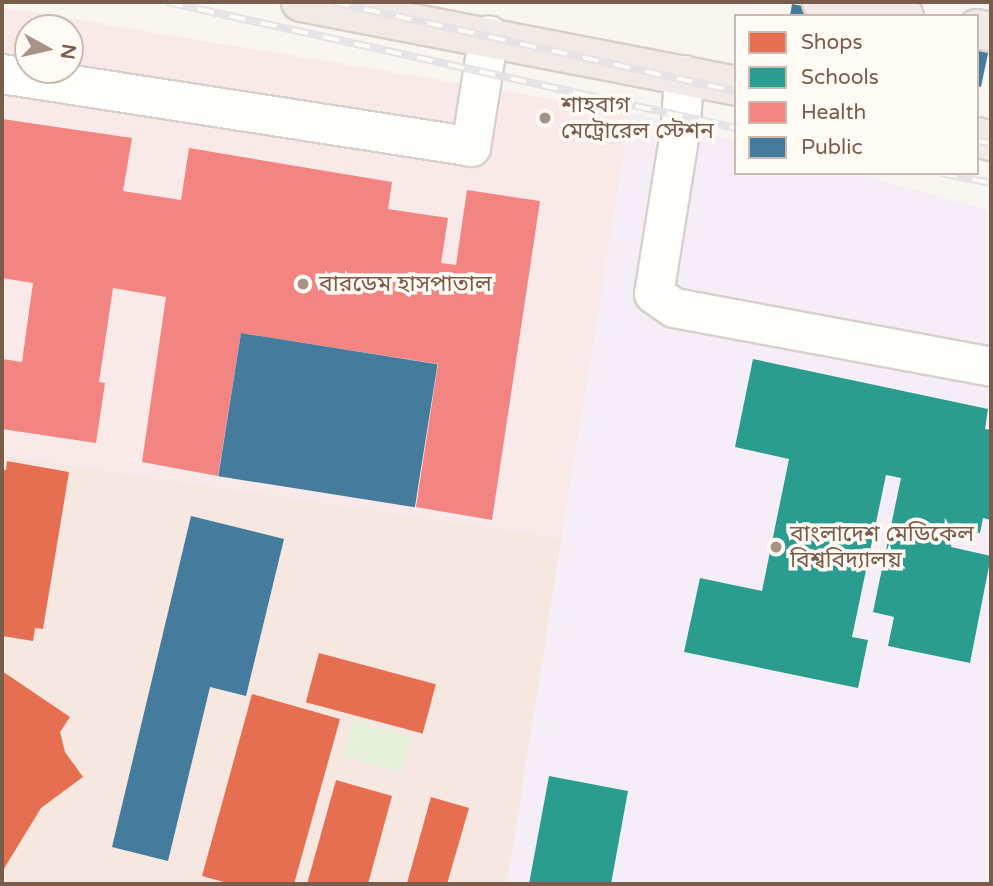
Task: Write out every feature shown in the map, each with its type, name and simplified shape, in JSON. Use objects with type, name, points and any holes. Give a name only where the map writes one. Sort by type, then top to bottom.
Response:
[{"type":"highway","points":[[301,2],[489,35],[734,86]]},
{"type":"highway","points":[[821,2],[892,14]]},
{"type":"lane","points":[[2,74],[471,147],[489,35]]},
{"type":"lane","points":[[684,75],[681,126],[654,294],[674,308],[991,367]]},
{"type":"shaded area","name":"বারডেম হাসপাতাল","points":[[2,7],[44,14],[14,14],[14,84],[84,84],[84,21],[631,112],[562,538],[2,455]]},
{"type":"shaded area","name":"বাংলাদেশ মেডিকেল বিশ্ববিদ্যালয়","points":[[631,112],[734,140],[734,175],[861,175],[991,211],[991,884],[507,884]]},
{"type":"shaded area","points":[[2,455],[562,538],[507,884],[2,884]]},
{"type":"green space","points":[[354,720],[412,737],[401,773],[344,757]]},
{"type":"building: Shops","points":[[7,461],[69,472],[43,629],[35,628],[33,641],[2,636],[2,469],[6,470]]},
{"type":"building: Shops","points":[[319,653],[436,684],[423,734],[306,702]]},
{"type":"building: Shops","points":[[2,671],[70,717],[60,732],[65,752],[83,777],[41,808],[2,872]]},
{"type":"building: Shops","points":[[252,694],[340,719],[294,884],[231,884],[202,876]]},
{"type":"building: Shops","points":[[336,780],[392,796],[368,884],[307,884]]},
{"type":"building: Shops","points":[[431,797],[469,808],[447,884],[407,883]]},
{"type":"building: Schools","points":[[753,359],[988,409],[985,429],[991,430],[991,520],[983,518],[980,533],[954,528],[951,547],[991,556],[970,663],[888,646],[894,617],[873,612],[901,478],[886,475],[852,637],[868,640],[858,688],[684,652],[700,578],[762,591],[789,459],[735,447]]},
{"type":"building: Schools","points":[[549,776],[628,791],[611,884],[529,884]]},
{"type":"building: Health","points":[[2,119],[132,138],[123,191],[181,200],[189,148],[392,182],[388,209],[448,218],[441,263],[456,265],[467,190],[540,201],[492,520],[416,507],[438,364],[241,333],[218,476],[142,462],[166,297],[113,288],[99,382],[105,383],[96,443],[2,429],[2,359],[22,362],[33,283],[2,278]]},
{"type":"building: Public","points":[[792,4],[846,14],[790,14]]},
{"type":"building: Public","points":[[979,38],[991,41],[981,87],[979,86]]},
{"type":"building: Public","points":[[241,333],[438,364],[415,507],[218,476]]},
{"type":"building: Public","points":[[191,516],[284,539],[246,696],[210,687],[168,861],[112,847]]},
{"type":"railway","points":[[167,2],[734,128]]},
{"type":"railway","points":[[333,2],[734,91]]},
{"type":"railway","points":[[979,141],[991,143]]},
{"type":"railway","points":[[951,175],[991,183]]},
{"type":"place","name":"শাহবাগ মেট্রোরেল স্টেশন","points":[[545,118]]},
{"type":"place","name":"বারডেম হাসপাতাল","points":[[303,284]]},
{"type":"place","name":"বাংলাদেশ মেডিকেল বিশ্ববিদ্যালয়","points":[[776,547]]}]
